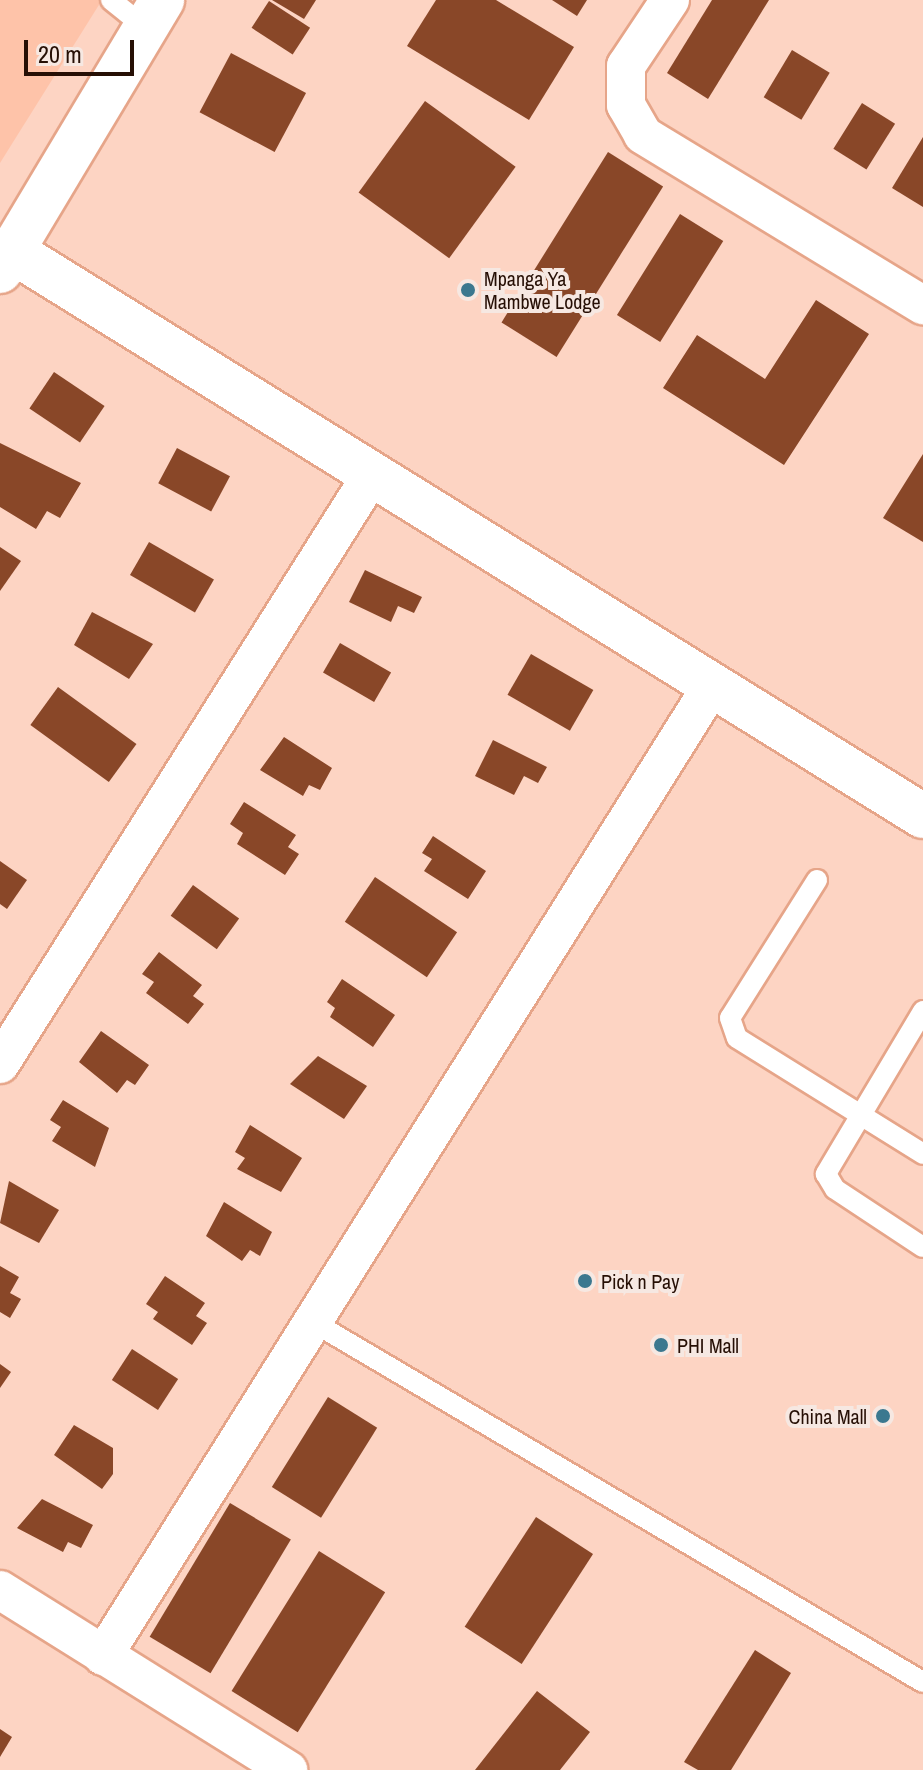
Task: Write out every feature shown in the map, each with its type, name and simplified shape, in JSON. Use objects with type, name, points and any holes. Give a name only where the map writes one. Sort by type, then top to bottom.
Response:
[{"type":"main road","points":[[154,14],[6,261],[371,476],[923,816]]},
{"type":"street","points":[[670,0],[626,66],[626,105],[643,135],[923,305]]},
{"type":"street","points":[[0,1064],[371,476]]},
{"type":"street","points":[[103,1656],[711,687]]},
{"type":"street","points":[[0,1590],[288,1770]]},
{"type":"lane","points":[[111,0],[154,14]]},
{"type":"lane","points":[[817,880],[730,1018],[737,1038],[923,1154]]},
{"type":"lane","points":[[923,1011],[826,1174],[835,1189],[923,1247]]},
{"type":"lane","points":[[313,1322],[923,1682]]},
{"type":"shaded area","points":[[0,0],[102,0],[0,163]]},
{"type":"building","points":[[272,0],[316,0],[304,19]]},
{"type":"building","points":[[436,0],[496,0],[574,47],[529,120],[407,46]]},
{"type":"building","points":[[552,0],[587,0],[577,16]]},
{"type":"building","points":[[712,0],[769,0],[708,99],[667,73]]},
{"type":"building","points":[[269,1],[310,28],[293,55],[252,28]]},
{"type":"building","points":[[792,50],[830,73],[801,120],[764,97]]},
{"type":"building","points":[[231,53],[306,93],[275,152],[200,112]]},
{"type":"building","points":[[425,101],[516,167],[449,258],[359,192]]},
{"type":"building","points":[[862,103],[895,124],[866,169],[833,149]]},
{"type":"building","points":[[923,137],[923,207],[892,188]]},
{"type":"building","points":[[608,152],[663,186],[557,357],[501,322]]},
{"type":"building","points":[[680,214],[723,241],[660,342],[617,315]]},
{"type":"building","points":[[816,300],[869,334],[784,465],[663,388],[697,335],[765,379]]},
{"type":"building","points":[[54,372],[105,406],[80,443],[29,408]]},
{"type":"building","points":[[0,443],[81,483],[60,518],[47,511],[36,529],[0,507]]},
{"type":"building","points":[[177,448],[230,476],[211,511],[158,483]]},
{"type":"building","points":[[923,454],[923,542],[883,518]]},
{"type":"building","points":[[149,542],[214,580],[195,612],[130,575]]},
{"type":"building","points":[[0,547],[21,561],[0,591]]},
{"type":"building","points":[[365,570],[422,597],[414,613],[398,606],[391,622],[349,602]]},
{"type":"building","points":[[92,612],[153,644],[129,679],[74,645]]},
{"type":"building","points":[[340,643],[391,672],[374,702],[323,672]]},
{"type":"building","points":[[531,654],[593,690],[570,731],[508,695]]},
{"type":"building","points":[[58,687],[136,744],[109,782],[30,725]]},
{"type":"building","points":[[284,737],[332,768],[320,790],[309,785],[303,796],[260,770]]},
{"type":"building","points":[[493,740],[547,767],[538,783],[524,776],[514,795],[475,776]]},
{"type":"building","points":[[244,802],[296,835],[288,847],[299,854],[285,875],[237,844],[243,833],[230,824]]},
{"type":"building","points":[[433,836],[486,871],[468,899],[424,871],[432,859],[422,853]]},
{"type":"building","points":[[0,861],[27,880],[7,909],[0,904]]},
{"type":"building","points":[[375,877],[457,932],[427,977],[345,922]]},
{"type":"building","points":[[193,885],[239,919],[217,949],[171,916]]},
{"type":"building","points":[[159,952],[202,985],[193,996],[204,1004],[188,1024],[146,993],[154,982],[142,974]]},
{"type":"building","points":[[342,979],[395,1015],[373,1047],[330,1017],[335,1008],[327,1002]]},
{"type":"building","points":[[101,1031],[149,1065],[135,1085],[127,1080],[117,1093],[79,1062]]},
{"type":"building","points":[[318,1056],[367,1086],[344,1119],[290,1084]]},
{"type":"building","points":[[63,1100],[109,1128],[95,1167],[52,1141],[61,1127],[50,1120]]},
{"type":"building","points":[[250,1125],[302,1158],[281,1192],[237,1169],[245,1158],[235,1152]]},
{"type":"building","points":[[9,1181],[59,1210],[39,1243],[0,1223]]},
{"type":"building","points":[[224,1202],[272,1232],[260,1256],[250,1250],[242,1261],[206,1236]]},
{"type":"building","points":[[0,1266],[19,1277],[10,1293],[21,1299],[10,1318],[0,1312]]},
{"type":"building","points":[[165,1276],[205,1303],[196,1316],[207,1323],[192,1345],[153,1319],[158,1312],[146,1304]]},
{"type":"building","points":[[132,1349],[178,1379],[158,1410],[112,1380]]},
{"type":"building","points":[[0,1364],[11,1372],[0,1388]]},
{"type":"building","points":[[328,1397],[377,1428],[321,1518],[272,1487]]},
{"type":"building","points":[[74,1425],[113,1448],[113,1474],[102,1489],[54,1455]]},
{"type":"building","points":[[42,1499],[93,1525],[81,1548],[68,1542],[63,1552],[17,1528]]},
{"type":"building","points":[[230,1503],[291,1540],[211,1673],[150,1637]]},
{"type":"building","points":[[536,1517],[593,1554],[522,1664],[465,1627]]},
{"type":"building","points":[[319,1551],[385,1592],[298,1732],[232,1691]]},
{"type":"building","points":[[755,1650],[791,1673],[731,1770],[698,1770],[684,1762]]},
{"type":"building","points":[[537,1691],[590,1732],[560,1770],[475,1770]]},
{"type":"building","points":[[0,1729],[12,1737],[0,1757]]},
{"type":"place","name":"Mpanga Ya Mambwe Lodge","points":[[468,290]]},
{"type":"place","name":"Pick n Pay","points":[[585,1281]]},
{"type":"place","name":"PHI Mall","points":[[661,1345]]},
{"type":"place","name":"China Mall","points":[[883,1416]]}]
